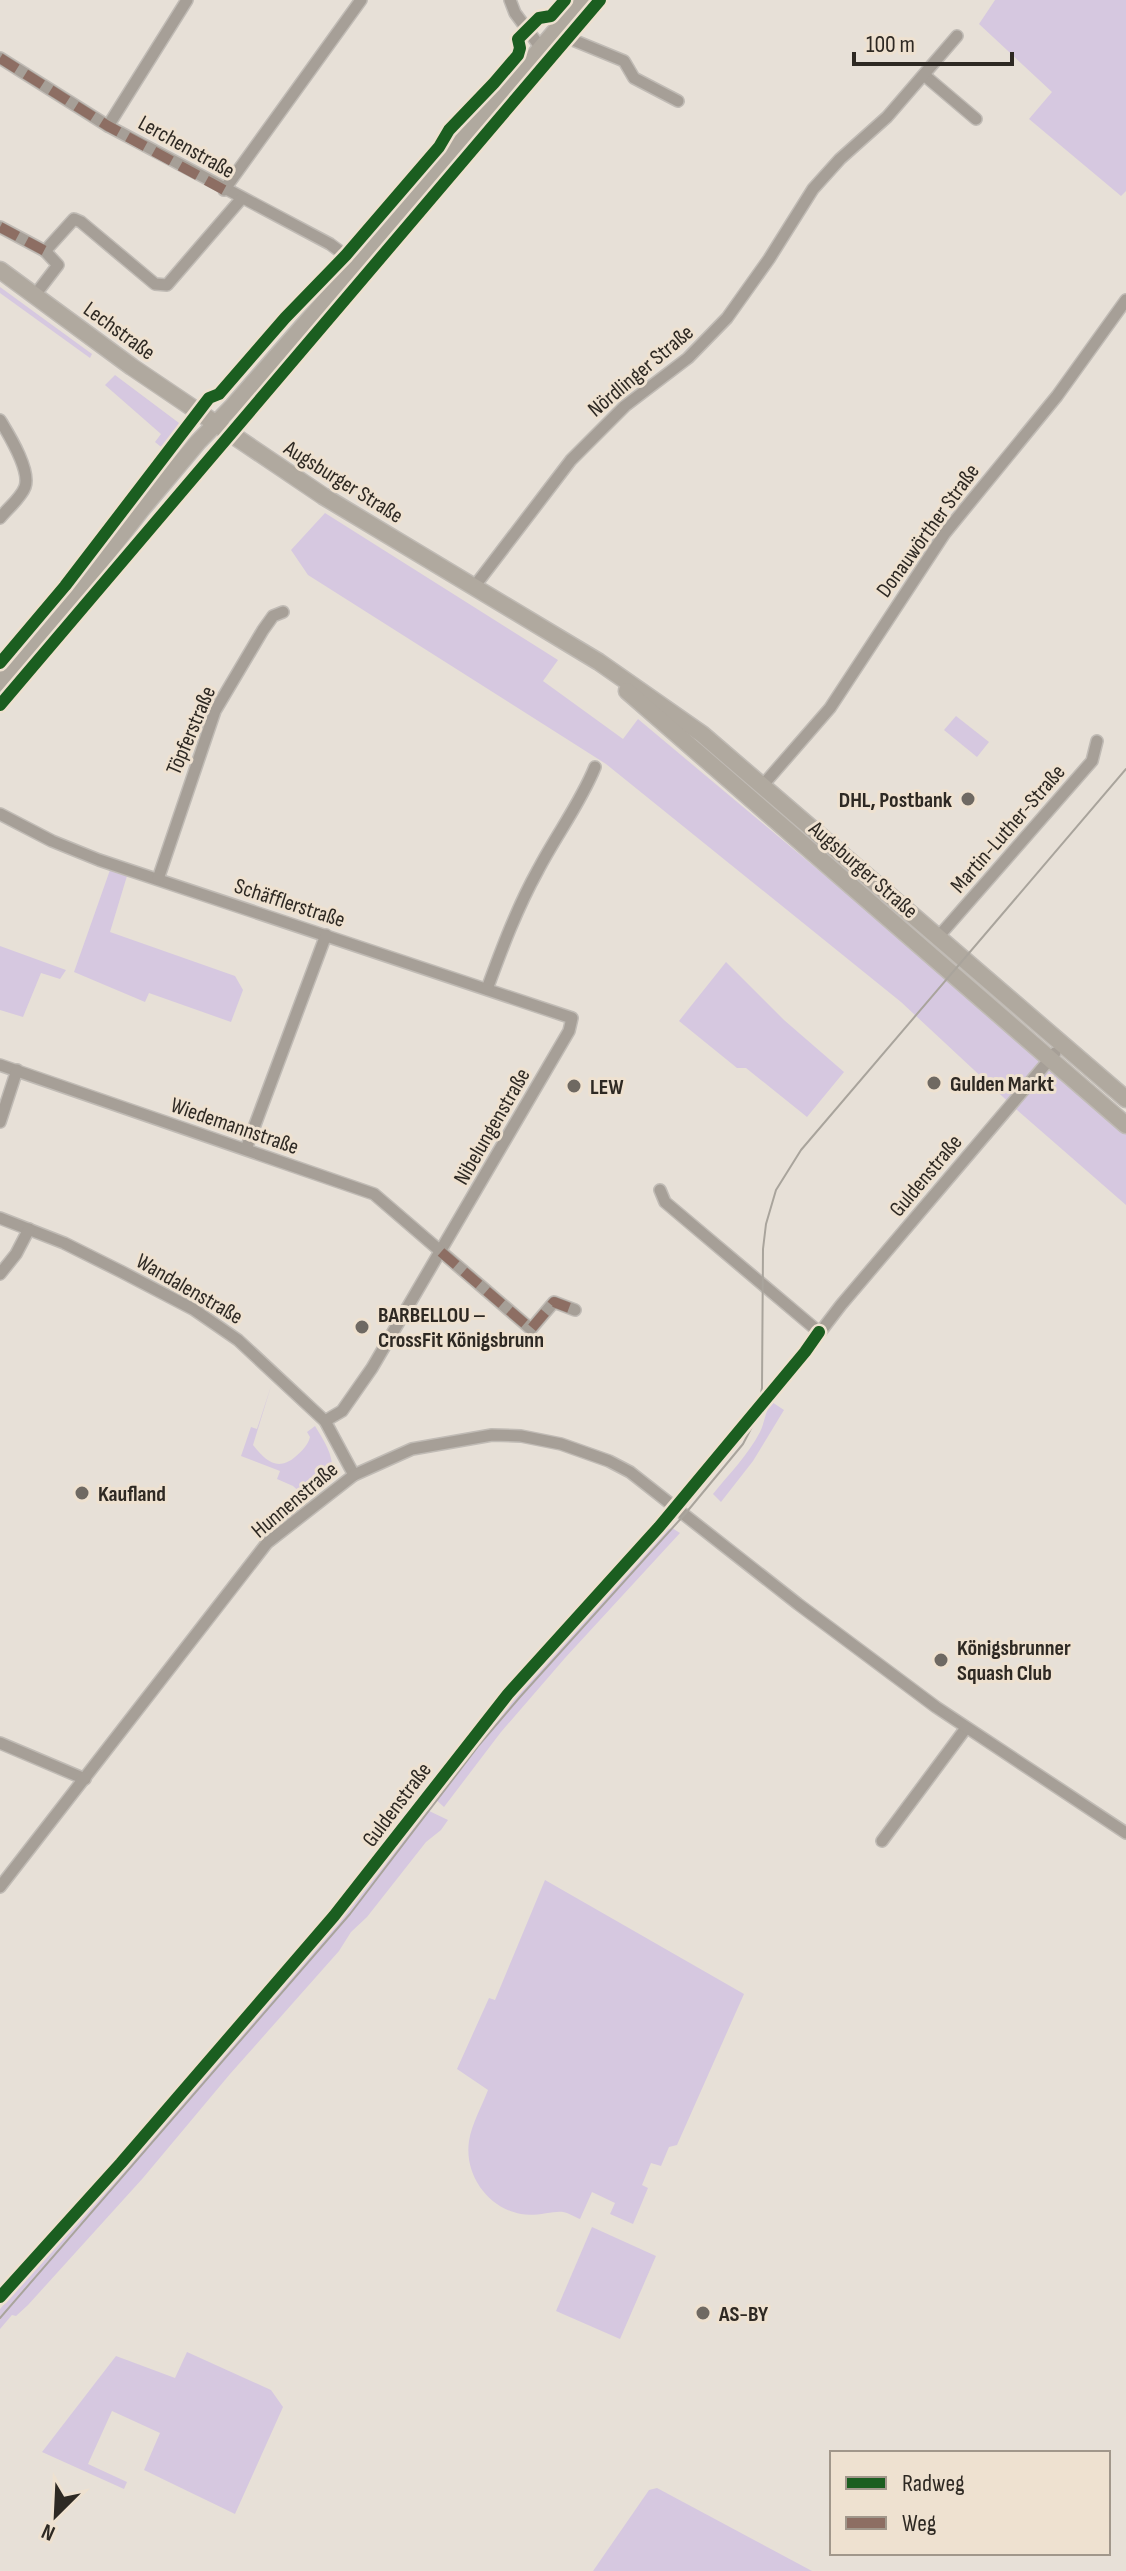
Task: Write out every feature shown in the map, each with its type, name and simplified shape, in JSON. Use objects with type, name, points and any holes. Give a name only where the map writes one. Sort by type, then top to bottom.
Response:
[{"type":"street","points":[[108,126],[187,0]]},
{"type":"street","points":[[224,190],[361,0]]},
{"type":"street","points":[[510,0],[515,13],[541,48]]},
{"type":"street","points":[[0,684],[148,502],[357,264],[582,0]]},
{"type":"street","points":[[557,30],[568,38],[624,61],[634,78],[678,101]]},
{"type":"street","name":"Nördlinger Straße","points":[[474,587],[571,460],[625,406],[688,358],[727,318],[813,189],[840,159],[887,117],[957,36]]},
{"type":"street","name":"Lerchenstraße","points":[[0,58],[108,126],[330,244],[357,264]]},
{"type":"street","points":[[924,75],[976,119]]},
{"type":"street","points":[[45,251],[74,219],[155,284],[167,285],[242,198]]},
{"type":"street","points":[[0,227],[45,251],[58,265],[35,295]]},
{"type":"street","name":"Lechstraße","points":[[0,270],[216,425]]},
{"type":"street","name":"Donauwörther Straße","points":[[763,785],[830,708],[945,533],[1055,400],[1126,300]]},
{"type":"street","points":[[0,420],[27,479],[24,490],[0,518]]},
{"type":"street","name":"Augsburger Straße","points":[[216,425],[328,499],[573,647],[702,734],[1126,1099]]},
{"type":"street","name":"Töpferstraße","points":[[158,879],[215,711],[263,630],[273,616],[283,612]]},
{"type":"street","name":"Augsburger Straße","points":[[573,647],[1126,1125]]},
{"type":"street","name":"Martin-Luther-Straße","points":[[939,936],[1092,761],[1097,741]]},
{"type":"street","points":[[487,989],[517,912],[557,835],[584,793],[595,767]]},
{"type":"street","name":"Schäfflerstraße","points":[[0,814],[52,841],[105,862],[572,1018]]},
{"type":"street","points":[[246,1149],[326,935]]},
{"type":"street","name":"Nibelungenstraße","points":[[325,1421],[342,1411],[351,1401],[569,1031],[572,1018]]},
{"type":"street","name":"Guldenstraße","points":[[0,2297],[121,2163],[334,1916],[508,1694],[675,1507],[1063,1044]]},
{"type":"street","name":"Wiedemannstraße","points":[[0,1065],[374,1194],[441,1252]]},
{"type":"street","points":[[0,1122],[17,1070]]},
{"type":"street","points":[[660,1190],[665,1202],[819,1332]]},
{"type":"street","name":"Wandalenstraße","points":[[0,1218],[109,1265],[193,1309],[238,1340],[325,1421],[354,1475]]},
{"type":"street","points":[[0,1274],[16,1254],[29,1229]]},
{"type":"street","points":[[441,1252],[531,1329],[554,1302],[575,1310]]},
{"type":"street","name":"Hunnenstraße","points":[[0,1887],[267,1543],[354,1475],[412,1449],[492,1435],[521,1436],[561,1444],[630,1472],[878,1665],[966,1728],[1126,1833]]},
{"type":"street","points":[[882,1841],[966,1728]]},
{"type":"street","points":[[0,1743],[85,1779]]},
{"type":"shaded area","points":[[995,0],[1126,0],[1126,191],[1121,196],[1029,119],[1052,92],[979,24]]},
{"type":"shaded area","points":[[0,287],[92,354],[90,358],[0,293]]},
{"type":"shaded area","points":[[115,375],[179,423],[181,428],[178,435],[166,451],[155,442],[161,434],[105,385]]},
{"type":"shaded area","points":[[325,513],[558,660],[543,681],[623,739],[638,719],[1126,1133],[1126,1205],[1017,1110],[901,1002],[606,764],[308,575],[291,550]]},
{"type":"shaded area","points":[[956,716],[989,742],[977,757],[944,730]]},
{"type":"shaded area","points":[[110,870],[127,876],[110,932],[235,976],[243,990],[231,1022],[149,993],[145,1002],[74,972]]},
{"type":"shaded area","points":[[0,946],[66,970],[60,979],[41,973],[23,1017],[0,1010]]},
{"type":"shaded area","points":[[726,962],[784,1020],[844,1072],[807,1117],[746,1068],[737,1068],[679,1021]]},
{"type":"shaded area","points":[[272,1383],[253,1445],[267,1459],[283,1464],[304,1448],[310,1437],[307,1432],[315,1426],[331,1457],[332,1479],[306,1498],[293,1486],[277,1479],[280,1471],[241,1456],[251,1427],[257,1429]]},
{"type":"shaded area","points":[[772,1402],[784,1410],[753,1461],[721,1502],[713,1494],[755,1440]]},
{"type":"shaded area","points":[[672,1528],[680,1533],[501,1732],[444,1807],[434,1798],[475,1743],[665,1530]]},
{"type":"shaded area","points":[[425,1809],[448,1820],[441,1830],[426,1842],[367,1917],[351,1932],[339,1951],[143,2178],[28,2305],[16,2316],[12,2315],[0,2329],[0,2309],[315,1948],[365,1889]]},
{"type":"shaded area","points":[[545,1880],[744,1994],[677,2145],[669,2147],[661,2166],[651,2163],[642,2185],[648,2188],[633,2224],[610,2214],[615,2203],[592,2192],[580,2219],[563,2212],[527,2215],[509,2211],[481,2188],[470,2166],[470,2134],[488,2090],[457,2069],[489,1998],[495,2000]]},
{"type":"shaded area","points":[[592,2227],[656,2256],[620,2339],[556,2311]]},
{"type":"shaded area","points":[[187,2352],[271,2390],[283,2407],[235,2514],[144,2470],[160,2433],[112,2411],[88,2464],[127,2482],[124,2489],[42,2452],[116,2356],[175,2378]]},
{"type":"shaded area","points":[[657,2488],[812,2571],[593,2571],[649,2490]]},
{"type":"tram line","points":[[0,2318],[350,1914],[479,1745],[685,1514],[743,1444],[757,1417],[762,1388],[763,1249],[766,1224],[776,1190],[801,1150],[1126,769]]},
{"type":"marked path","points":[[0,58],[108,126],[224,190]]},
{"type":"marked path","points":[[0,227],[45,251]]},
{"type":"marked path","points":[[441,1252],[531,1329],[554,1302],[575,1310]]},
{"type":"cycle path","points":[[0,663],[65,586],[209,398],[219,394],[439,147],[449,130],[518,55],[518,39],[539,18],[551,16],[565,0]]},
{"type":"cycle path","points":[[0,705],[600,0]]},
{"type":"cycle path","points":[[0,2297],[121,2163],[334,1916],[508,1694],[659,1527],[819,1332]]},
{"type":"place","name":"DHL, Postbank","points":[[968,799]]},
{"type":"place","name":"Gulden Markt","points":[[934,1083]]},
{"type":"place","name":"LEW","points":[[574,1086]]},
{"type":"place","name":"BARBELLOU – CrossFit Königsbrunn","points":[[362,1327]]},
{"type":"place","name":"Kaufland","points":[[82,1493]]},
{"type":"place","name":"Königsbrunner Squash Club","points":[[941,1660]]},
{"type":"place","name":"AS-BY","points":[[703,2313]]}]
